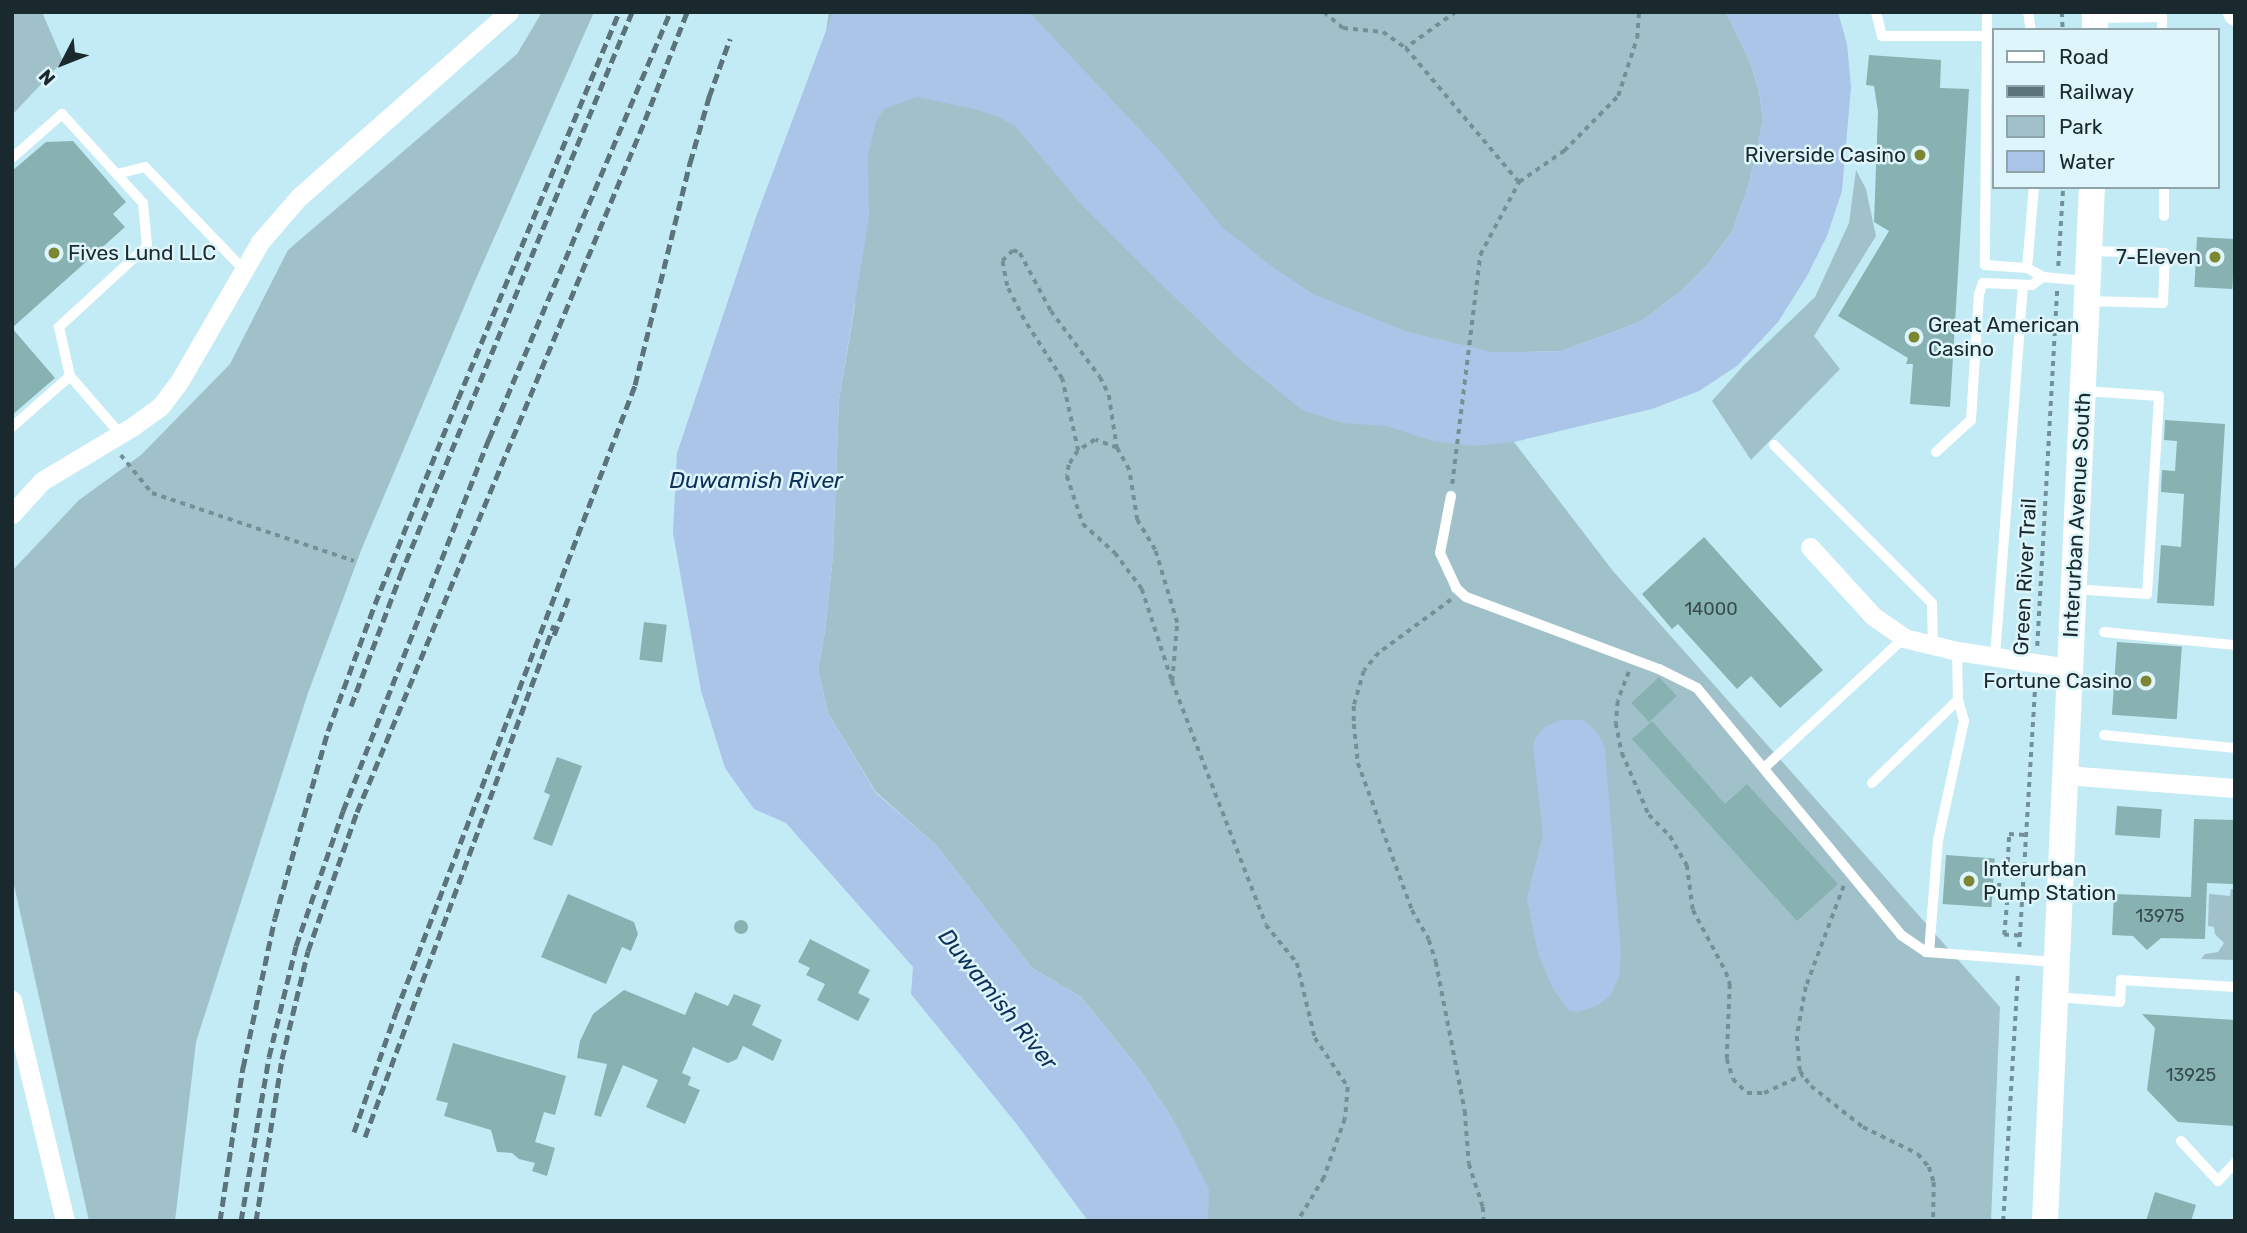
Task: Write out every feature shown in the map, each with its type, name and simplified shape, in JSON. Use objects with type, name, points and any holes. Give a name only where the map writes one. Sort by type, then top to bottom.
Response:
[{"type":"main road","name":"Interurban Avenue South","points":[[2045,1221],[2092,189]]},
{"type":"street","points":[[12,514],[42,481],[160,407],[179,382],[260,242],[299,197],[509,12]]},
{"type":"street","points":[[1810,547],[1873,616],[1904,638],[1957,651],[2070,668]]},
{"type":"street","points":[[2065,775],[2235,788]]},
{"type":"street","points":[[12,1000],[17,1037],[65,1221]]},
{"type":"lane","points":[[1876,12],[1882,36],[1988,36]]},
{"type":"lane","points":[[1987,12],[1985,265],[2027,268],[2043,277],[2058,278],[2087,291],[2162,303],[2165,253],[2088,251]]},
{"type":"lane","points":[[2095,20],[2162,18],[2162,28]]},
{"type":"lane","points":[[12,158],[62,114],[143,203],[146,246],[59,327],[70,376],[114,437]]},
{"type":"lane","points":[[117,174],[145,167],[244,271]]},
{"type":"lane","points":[[2027,268],[2034,189]]},
{"type":"lane","points":[[2164,189],[2164,216]]},
{"type":"lane","points":[[1936,452],[1970,420],[1980,288],[1983,283],[2032,285],[2043,277]]},
{"type":"lane","points":[[1995,657],[2023,285]]},
{"type":"lane","points":[[12,427],[70,376]]},
{"type":"lane","points":[[2073,589],[2147,594],[2159,396],[2082,391]]},
{"type":"lane","points":[[1774,445],[1932,603],[1933,646]]},
{"type":"lane","points":[[1451,496],[1440,553],[1445,568],[1461,593],[1634,659],[1698,688],[1900,935],[1929,952],[2058,962]]},
{"type":"lane","points":[[2104,632],[2235,645]]},
{"type":"lane","points":[[1764,768],[1904,638]]},
{"type":"lane","points":[[1929,952],[1938,840],[1964,721],[1958,700],[1957,651]]},
{"type":"lane","points":[[1872,783],[1958,700]]},
{"type":"lane","points":[[2104,735],[2235,748]]},
{"type":"lane","points":[[2056,998],[2120,1002],[2121,980],[2235,988]]},
{"type":"lane","points":[[2181,1142],[2218,1181],[2235,1164]]},
{"type":"path","points":[[1324,12],[1343,28],[1383,32],[1406,48],[1518,182]]},
{"type":"path","points":[[1406,48],[1456,12]]},
{"type":"path","points":[[1451,496],[1480,256],[1518,182],[1564,151],[1618,96],[1637,38],[1639,12]]},
{"type":"path","name":"Green River Trail","points":[[2003,1221],[2063,189]]},
{"type":"path","points":[[1078,451],[1062,379],[1024,320],[1007,286],[1002,261],[1013,250],[1020,253],[1051,311],[1100,377],[1109,395],[1117,448],[1129,470],[1137,520],[1155,550],[1177,623],[1172,681]]},
{"type":"path","points":[[114,437],[152,493],[354,561]]},
{"type":"path","points":[[1117,448],[1095,440],[1078,451],[1069,465],[1067,476],[1083,524],[1115,554],[1142,589],[1172,681],[1266,925],[1297,963],[1315,1038],[1348,1087],[1345,1119],[1324,1178],[1298,1221]]},
{"type":"path","points":[[1461,593],[1379,653],[1364,671],[1356,695],[1354,724],[1358,763],[1412,910],[1429,940],[1436,962],[1465,1111],[1469,1164],[1483,1207],[1484,1221]]},
{"type":"path","points":[[1634,659],[1618,701],[1616,723],[1622,753],[1649,815],[1670,836],[1687,865],[1693,910],[1699,927],[1726,972],[1730,984],[1727,1059],[1733,1079],[1748,1093],[1764,1093],[1803,1075]]},
{"type":"path","points":[[2007,872],[2009,834],[2026,835]]},
{"type":"path","points":[[2022,899],[1998,898],[2000,872],[2024,873]]},
{"type":"path","points":[[1849,873],[1806,987],[1797,1036],[1798,1056],[1803,1075],[1811,1086],[1863,1127],[1919,1154],[1929,1167],[1934,1182],[1933,1221]]},
{"type":"path","points":[[2007,898],[2004,935],[2020,936]]},
{"type":"green space","points":[[12,12],[42,12],[63,61],[12,115]]},
{"type":"green space","points":[[542,12],[594,12],[475,281],[362,548],[308,693],[196,1042],[175,1221],[89,1221],[12,876],[12,571],[79,500],[141,455],[230,364],[288,250],[517,54]]},
{"type":"green space","points":[[829,12],[1726,12],[1750,62],[1759,91],[1763,121],[1748,187],[1732,232],[1708,264],[1682,290],[1642,321],[1562,351],[1526,352],[1514,442],[1613,571],[2000,1007],[1991,1221],[1208,1221],[1208,1189],[1172,1118],[1140,1070],[1081,997],[1032,968],[936,845],[876,792],[828,713],[818,669],[825,632],[833,554],[839,400],[855,305],[826,31]]},
{"type":"green space","points":[[1856,170],[1866,189],[1876,236],[1814,336],[1840,369],[1751,460],[1712,401],[1744,365],[1815,297],[1849,223]]},
{"type":"green space","points":[[2231,889],[2235,889],[2235,960],[2201,959],[2205,954],[2218,952],[2224,943],[2215,934],[2214,927],[2208,926],[2209,894],[2230,896]]},
{"type":"water","name":"Duwamish River","points":[[833,12],[1029,12],[1162,153],[1223,228],[1274,268],[1313,294],[1405,331],[1492,352],[1526,352],[1562,351],[1642,321],[1682,290],[1708,264],[1732,232],[1748,187],[1763,121],[1759,91],[1750,62],[1726,12],[1838,12],[1847,44],[1851,87],[1842,191],[1827,236],[1807,276],[1778,322],[1737,366],[1699,391],[1652,409],[1514,442],[1474,446],[1433,441],[1387,426],[1343,423],[1302,410],[1238,358],[1158,281],[1081,204],[1015,126],[997,116],[974,109],[917,97],[884,109],[876,121],[868,156],[869,217],[839,400],[833,554],[825,632],[818,669],[828,713],[876,793],[936,845],[1032,968],[1081,997],[1140,1070],[1172,1118],[1209,1189],[1208,1221],[1088,1221],[1015,1122],[911,994],[913,967],[786,823],[754,809],[725,768],[701,691],[673,533],[677,453],[756,217]]},
{"type":"water","points":[[1561,720],[1584,720],[1598,733],[1605,748],[1621,954],[1619,977],[1611,995],[1597,1006],[1577,1012],[1568,1010],[1552,987],[1538,953],[1527,898],[1543,835],[1533,746],[1536,737],[1546,726]]},
{"type":"building","points":[[1869,55],[1941,60],[1940,88],[1969,89],[1950,407],[1910,404],[1913,364],[1906,364],[1908,358],[1838,316],[1889,231],[1874,222],[1878,112],[1874,86],[1866,85]]},
{"type":"building","name":"Fives Lund LLC","points":[[73,141],[126,202],[113,214],[125,227],[12,328],[12,171],[46,142]]},
{"type":"building","name":"7-Eleven","points":[[2197,237],[2235,239],[2232,289],[2194,287]]},
{"type":"building","points":[[12,328],[55,378],[12,415]]},
{"type":"building","points":[[2165,420],[2225,424],[2214,606],[2157,603],[2161,545],[2181,547],[2184,494],[2161,492],[2162,470],[2175,471],[2177,441],[2164,440]]},
{"type":"building","points":[[1704,537],[1823,670],[1780,708],[1751,676],[1737,689],[1678,624],[1672,629],[1642,594]]},
{"type":"building","points":[[644,622],[667,625],[662,663],[639,660]]},
{"type":"building","name":"Fortune Casino","points":[[2117,642],[2182,647],[2177,719],[2112,715]]},
{"type":"building","points":[[1659,677],[1677,696],[1649,722],[1631,703]]},
{"type":"building","points":[[1652,721],[1725,804],[1747,784],[1838,884],[1797,921],[1632,739]]},
{"type":"building","points":[[557,757],[582,766],[552,846],[533,839],[550,795],[544,792]]},
{"type":"building","points":[[2117,806],[2162,809],[2160,838],[2115,835]]},
{"type":"building","points":[[2194,819],[2235,820],[2233,884],[2207,883],[2205,939],[2161,938],[2147,950],[2133,936],[2112,935],[2114,894],[2191,897]]},
{"type":"building","name":"Interurban Pump Station","points":[[1946,855],[1995,858],[1991,907],[1943,904]]},
{"type":"building","points":[[568,894],[634,922],[638,934],[631,951],[622,947],[606,984],[541,957]]},
{"type":"building","points":[[738,920],[744,920],[748,927],[744,934],[738,934],[734,930],[734,924]]},
{"type":"building","points":[[810,939],[870,970],[858,993],[870,999],[858,1021],[817,1000],[825,984],[806,975],[810,968],[798,962]]},
{"type":"building","points":[[624,990],[685,1015],[695,992],[728,1006],[734,994],[761,1005],[752,1025],[782,1040],[773,1061],[743,1046],[737,1059],[728,1063],[693,1047],[682,1073],[691,1077],[688,1085],[700,1090],[685,1124],[646,1107],[658,1080],[623,1065],[601,1117],[594,1115],[607,1064],[577,1058],[580,1041],[593,1014]]},
{"type":"building","points":[[2142,1014],[2235,1020],[2235,1126],[2178,1122],[2147,1090],[2155,1028]]},
{"type":"building","points":[[453,1043],[566,1076],[555,1115],[544,1112],[535,1142],[555,1148],[547,1176],[532,1171],[535,1163],[519,1159],[512,1153],[497,1152],[491,1130],[444,1116],[448,1103],[436,1100]]},
{"type":"building","points":[[2155,1192],[2196,1205],[2191,1221],[2146,1221]]},
{"type":"railway","points":[[220,1221],[243,1068],[275,918],[328,731],[375,604],[619,12]]},
{"type":"railway","points":[[351,706],[400,576],[632,12]]},
{"type":"railway","points":[[241,1221],[269,1057],[296,946],[343,811],[489,439],[670,12]]},
{"type":"railway","points":[[256,1221],[282,1059],[308,951],[357,812],[645,120],[687,12]]},
{"type":"railway","points":[[354,1132],[396,1012],[635,385],[690,163],[709,97],[730,39]]},
{"type":"railway","points":[[554,635],[568,598]]},
{"type":"railway","points":[[365,1137],[554,625]]},
{"type":"place","name":"Riverside Casino","points":[[1920,155]]},
{"type":"place","name":"Fives Lund LLC","points":[[54,253]]},
{"type":"place","name":"7-Eleven","points":[[2215,257]]},
{"type":"place","name":"Great American Casino","points":[[1914,337]]},
{"type":"place","name":"Fortune Casino","points":[[2146,681]]},
{"type":"place","name":"Interurban Pump Station","points":[[1969,881]]}]
